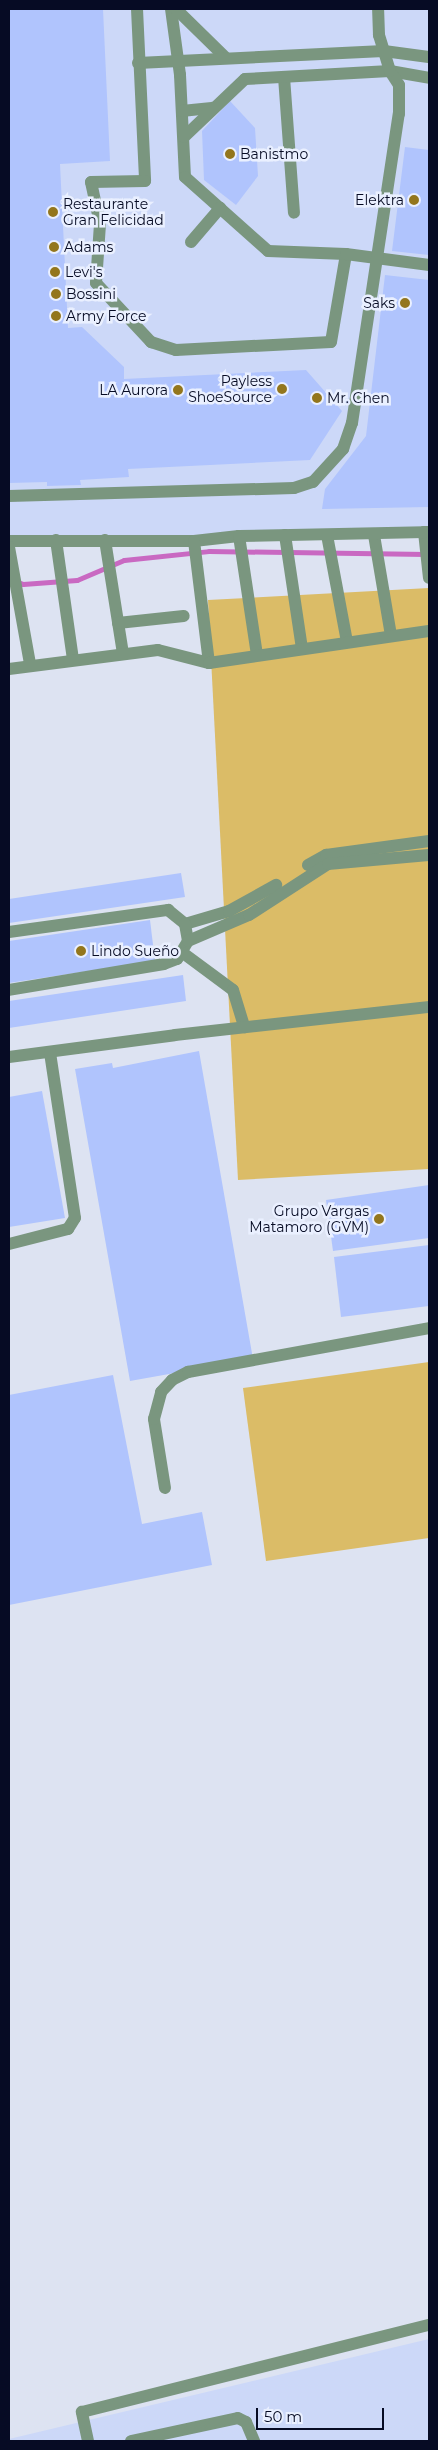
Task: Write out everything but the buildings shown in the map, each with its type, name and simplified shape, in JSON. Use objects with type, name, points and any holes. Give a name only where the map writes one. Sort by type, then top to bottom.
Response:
[{"type":"lane","points":[[137,9],[145,186],[91,182],[104,227],[96,284],[151,342],[176,350],[331,342],[346,254]]},
{"type":"lane","points":[[171,9],[180,75],[185,177],[268,251],[346,254],[429,265]]},
{"type":"lane","points":[[176,9],[226,58]]},
{"type":"lane","points":[[9,496],[294,488],[312,482],[343,449],[352,423],[399,114],[398,85],[390,71],[384,52],[378,9]]},
{"type":"lane","points":[[138,63],[384,52],[429,57]]},
{"type":"lane","points":[[184,137],[212,108],[245,79],[390,71],[429,78]]},
{"type":"lane","points":[[284,77],[294,213]]},
{"type":"lane","points":[[182,111],[212,108]]},
{"type":"lane","points":[[191,242],[220,208]]},
{"type":"lane","points":[[9,541],[194,541],[239,536],[374,535],[426,532],[429,578]]},
{"type":"lane","points":[[285,535],[302,649]]},
{"type":"lane","points":[[327,535],[347,642]]},
{"type":"lane","points":[[374,535],[391,636]]},
{"type":"lane","points":[[239,536],[257,655]]},
{"type":"lane","points":[[56,540],[73,660]]},
{"type":"lane","points":[[105,540],[123,654]]},
{"type":"lane","points":[[194,541],[209,663]]},
{"type":"lane","points":[[9,547],[13,609],[30,664]]},
{"type":"lane","points":[[118,623],[184,616]]},
{"type":"lane","points":[[9,669],[30,664],[158,650],[209,663],[429,631]]},
{"type":"lane","points":[[185,924],[229,911],[326,855],[429,841]]},
{"type":"lane","points":[[9,990],[164,964],[186,947],[249,915],[328,864],[429,855]]},
{"type":"lane","points":[[9,932],[156,910],[168,910],[185,924],[186,947],[233,990],[244,1027]]},
{"type":"lane","points":[[9,1057],[244,1027],[429,1007]]},
{"type":"lane","points":[[9,1244],[68,1229],[75,1218],[50,1052]]},
{"type":"lane","points":[[165,1488],[154,1419],[161,1392],[172,1380],[188,1372],[429,1328]]},
{"type":"lane","points":[[88,2441],[82,2412],[429,2325]]},
{"type":"lane","points":[[131,2441],[238,2418],[246,2422],[254,2441]]},
{"type":"shaded area","points":[[9,9],[429,9],[429,532],[9,540]]},
{"type":"shaded area","points":[[429,588],[429,1169],[238,1180],[208,600]]},
{"type":"shaded area","points":[[429,1362],[429,1538],[266,1561],[243,1388]]},
{"type":"shaded area","points":[[429,2339],[429,2441],[9,2441],[9,2439]]},
{"type":"waterway","points":[[17,582],[23,584],[77,580],[124,560],[209,551],[426,554]]},
{"type":"place","name":"Banistmo","points":[[230,154]]},
{"type":"place","name":"Elektra","points":[[414,200]]},
{"type":"place","name":"Restaurante Gran Felicidad","points":[[53,212]]},
{"type":"place","name":"Adams","points":[[54,247]]},
{"type":"place","name":"Levi's","points":[[55,272]]},
{"type":"place","name":"Bossini","points":[[56,294]]},
{"type":"place","name":"Saks","points":[[405,303]]},
{"type":"place","name":"Army Force","points":[[56,316]]},
{"type":"place","name":"Payless ShoeSource","points":[[282,389]]},
{"type":"place","name":"LA Aurora","points":[[178,390]]},
{"type":"place","name":"Mr. Chen","points":[[317,398]]},
{"type":"place","name":"Lindo Sueño","points":[[81,951]]},
{"type":"place","name":"Grupo Vargas Matamoro (GVM)","points":[[379,1219]]}]
